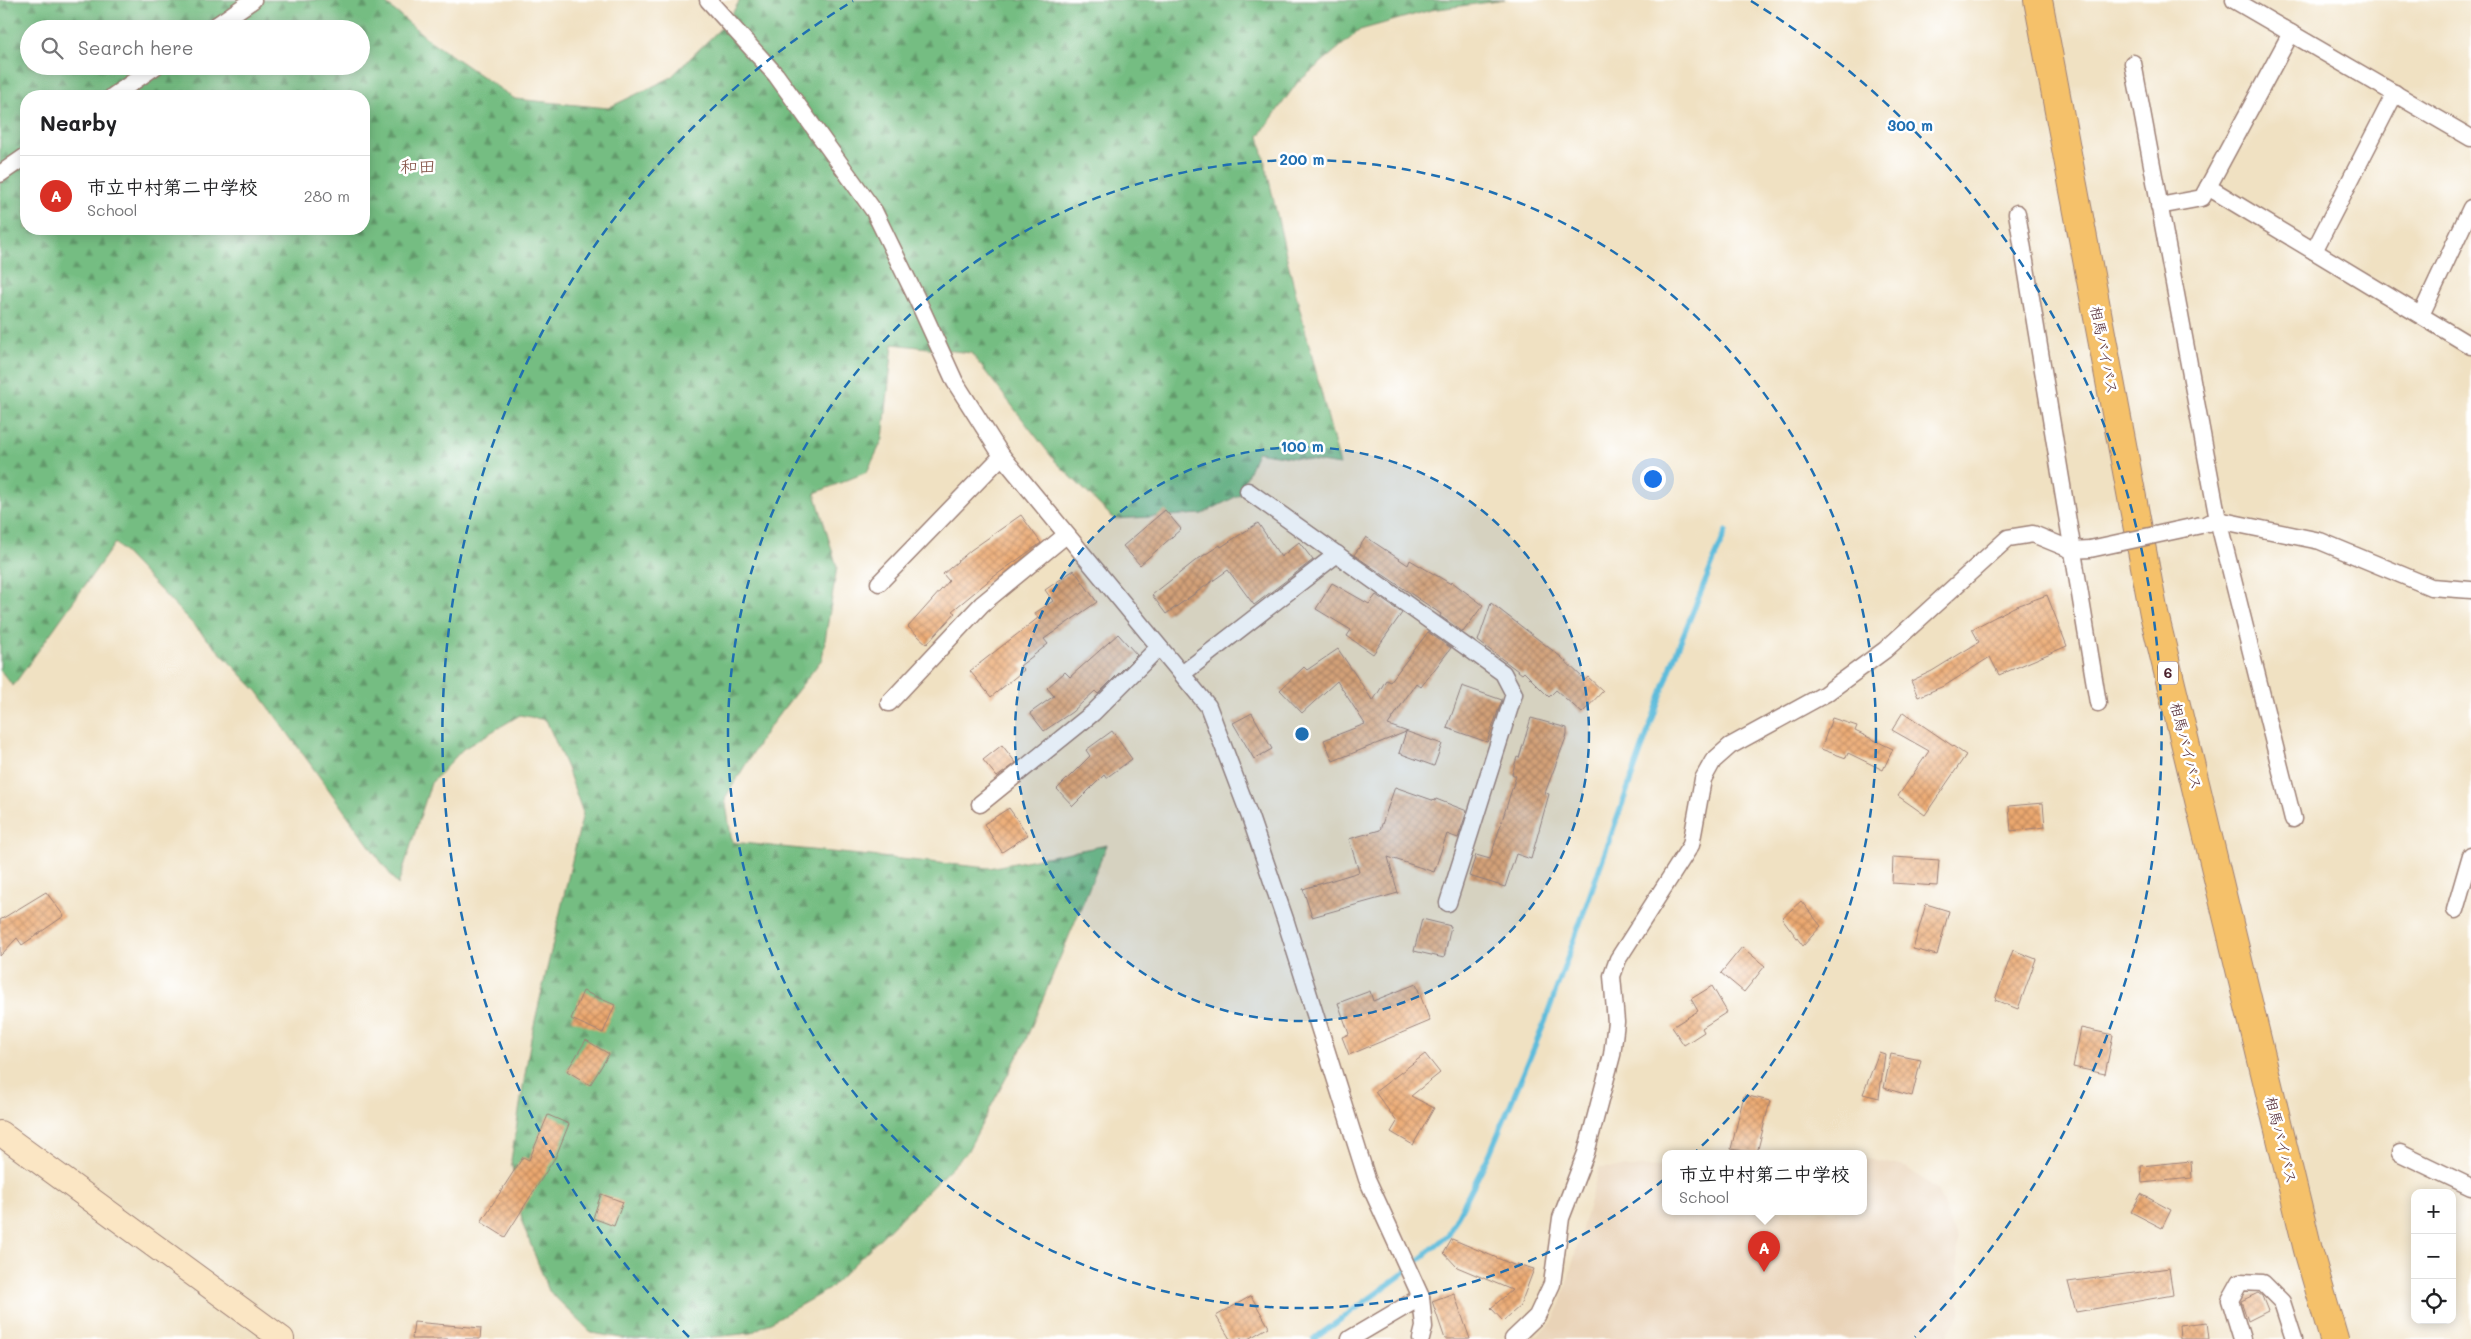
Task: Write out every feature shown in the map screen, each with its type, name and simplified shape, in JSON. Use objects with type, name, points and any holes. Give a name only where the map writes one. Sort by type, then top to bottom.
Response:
[{"type":"highway","name":"相馬バイパス","points":[[2038,0],[2154,614],[2308,1250],[2334,1339]]},
{"type":"street","points":[[224,20],[253,0]]},
{"type":"street","points":[[708,0],[776,75],[874,211],[918,299],[955,382],[1002,456],[1208,706],[1250,817],[1285,918],[1366,1179],[1421,1297],[1424,1327],[1421,1339]]},
{"type":"street","points":[[2234,0],[2471,138]]},
{"type":"street","points":[[2159,206],[2202,198],[2291,33]]},
{"type":"street","points":[[2133,63],[2218,520],[2293,818]]},
{"type":"street","points":[[122,90],[143,75]]},
{"type":"street","points":[[2314,251],[2395,93]]},
{"type":"street","points":[[0,174],[20,160]]},
{"type":"street","points":[[2208,187],[2471,346]]},
{"type":"street","points":[[2421,315],[2471,208]]},
{"type":"street","points":[[2017,214],[2098,703]]},
{"type":"street","points":[[879,583],[1002,456]]},
{"type":"street","points":[[1248,491],[1503,673],[1514,694],[1448,903]]},
{"type":"street","points":[[1514,1339],[1537,1316],[1552,1284],[1562,1218],[1586,1152],[1612,1055],[1616,1022],[1612,976],[1618,959],[1691,844],[1703,779],[1713,761],[1730,746],[1825,694],[1885,650],[2008,538],[2033,534],[2072,550],[2090,549],[2218,520],[2320,541],[2431,587],[2471,590]]},
{"type":"street","points":[[889,703],[982,604],[1066,535]]},
{"type":"street","points":[[1182,674],[1337,554]]},
{"type":"street","points":[[980,804],[1093,713],[1159,647]]},
{"type":"street","points":[[2455,910],[2471,855]]},
{"type":"street","points":[[0,1133],[282,1339]]},
{"type":"street","points":[[2400,1154],[2471,1187]]},
{"type":"street","points":[[2242,1339],[2230,1300],[2240,1282],[2263,1283],[2282,1302],[2294,1339]]},
{"type":"street","points":[[1350,1339],[1421,1297]]},
{"type":"shaded area","points":[[1867,1159],[1906,1167],[1937,1190],[1957,1239],[1960,1314],[1944,1339],[1531,1339],[1551,1324],[1561,1304],[1599,1168],[1662,1166],[1662,1215],[1867,1215]]},
{"type":"green space","points":[[0,0],[382,0],[429,40],[515,99],[608,108],[670,78],[727,22],[740,0],[1505,0],[1431,10],[1360,30],[1297,83],[1259,136],[1288,263],[1340,465],[1257,452],[1239,495],[1202,514],[1114,519],[1055,461],[971,353],[893,344],[883,439],[867,472],[815,493],[837,567],[822,659],[767,730],[725,798],[732,842],[989,868],[1107,845],[1024,1044],[967,1152],[829,1289],[751,1333],[695,1339],[628,1339],[592,1333],[549,1291],[523,1225],[511,1160],[531,1038],[583,813],[567,768],[546,720],[520,715],[463,749],[431,783],[398,885],[258,692],[115,543],[13,686],[0,670]]},
{"type":"building","points":[[1165,510],[1181,529],[1140,565],[1123,546]]},
{"type":"building","points":[[1021,515],[1041,543],[992,578],[952,611],[955,613],[927,644],[908,627],[949,581],[943,574],[971,550]]},
{"type":"building","points":[[1258,523],[1281,557],[1299,542],[1313,560],[1254,605],[1228,570],[1166,614],[1152,595],[1195,561]]},
{"type":"building","points":[[1366,537],[1408,565],[1410,560],[1451,584],[1452,582],[1483,605],[1463,632],[1440,616],[1441,614],[1354,555]]},
{"type":"building","points":[[1074,570],[1097,602],[1044,639],[1048,644],[1020,666],[1024,670],[991,697],[970,671],[1038,618],[1035,613],[1053,601],[1045,590]]},
{"type":"building","points":[[1332,583],[1369,604],[1376,595],[1402,613],[1373,654],[1347,636],[1351,630],[1316,609]]},
{"type":"building","points":[[2047,595],[2067,646],[1999,675],[1990,657],[1946,685],[1918,697],[1911,681],[1932,671],[1979,642],[1972,629],[2014,607]]},
{"type":"building","points":[[1491,603],[1561,657],[1585,680],[1588,677],[1603,691],[1582,713],[1556,690],[1549,697],[1524,672],[1522,674],[1478,641]]},
{"type":"building","points":[[1428,632],[1451,648],[1421,687],[1416,683],[1388,725],[1442,744],[1434,766],[1399,753],[1406,732],[1333,761],[1324,740],[1365,724],[1337,681],[1302,713],[1280,690],[1304,667],[1307,670],[1338,649],[1373,701],[1386,680],[1390,682]]},
{"type":"building","points":[[1118,634],[1137,655],[1098,694],[1095,691],[1072,712],[1044,731],[1030,713],[1054,696],[1047,688],[1065,672],[1070,677]]},
{"type":"building","points":[[1462,686],[1502,700],[1487,742],[1447,728]]},
{"type":"building","points":[[1903,712],[1966,755],[1925,815],[1898,796],[1929,751],[1892,730]]},
{"type":"building","points":[[1252,713],[1272,749],[1254,759],[1233,723]]},
{"type":"building","points":[[1531,718],[1567,728],[1567,735],[1545,793],[1549,794],[1531,859],[1516,854],[1505,887],[1469,876],[1476,855],[1490,859],[1516,776],[1512,774]]},
{"type":"building","points":[[1832,718],[1857,726],[1855,731],[1893,749],[1883,770],[1848,753],[1846,758],[1821,749]]},
{"type":"building","points":[[1112,731],[1132,759],[1106,778],[1104,775],[1073,806],[1057,789],[1090,756],[1086,750]]},
{"type":"building","points":[[1002,745],[1016,763],[997,777],[983,760]]},
{"type":"building","points":[[1395,787],[1435,801],[1436,799],[1467,811],[1458,838],[1447,834],[1434,872],[1388,857],[1398,893],[1312,917],[1303,889],[1359,872],[1349,839],[1380,830]]},
{"type":"building","points":[[2043,803],[2045,827],[2011,831],[2009,806]]},
{"type":"building","points":[[1009,808],[1028,835],[1002,852],[984,824]]},
{"type":"building","points":[[1893,857],[1939,860],[1937,886],[1892,883]]},
{"type":"building","points":[[46,892],[64,916],[22,945],[17,938],[0,956],[0,920]]},
{"type":"building","points":[[1801,901],[1821,926],[1803,946],[1782,918]]},
{"type":"building","points":[[1926,904],[1949,911],[1937,955],[1913,949]]},
{"type":"building","points":[[1422,919],[1451,926],[1444,958],[1414,951]]},
{"type":"building","points":[[1742,947],[1765,966],[1744,992],[1721,973]]},
{"type":"building","points":[[2013,950],[2036,959],[2018,1009],[1995,1000]]},
{"type":"building","points":[[1416,984],[1430,1021],[1349,1055],[1342,1037],[1349,1034],[1338,1003],[1370,991],[1373,1001]]},
{"type":"building","points":[[1712,986],[1727,1012],[1702,1028],[1704,1032],[1684,1045],[1672,1027],[1698,1011],[1691,999]]},
{"type":"building","points":[[583,991],[615,1005],[603,1033],[571,1019]]},
{"type":"building","points":[[2081,1028],[2113,1035],[2105,1074],[2073,1067]]},
{"type":"building","points":[[586,1040],[609,1054],[590,1085],[567,1071]]},
{"type":"building","points":[[1879,1052],[1885,1054],[1879,1098],[1863,1094]]},
{"type":"building","points":[[1425,1054],[1440,1073],[1411,1096],[1434,1108],[1413,1145],[1391,1132],[1397,1122],[1375,1092]]},
{"type":"building","points":[[1891,1054],[1921,1060],[1912,1096],[1884,1088]]},
{"type":"building","points":[[1744,1095],[1770,1101],[1758,1150],[1731,1149]]},
{"type":"building","points":[[548,1115],[569,1124],[556,1156],[505,1237],[481,1222],[523,1157],[529,1160]]},
{"type":"building","points":[[2191,1161],[2192,1178],[2142,1183],[2141,1166]]},
{"type":"building","points":[[601,1194],[623,1202],[614,1226],[593,1218]]},
{"type":"building","points":[[2141,1194],[2171,1210],[2162,1228],[2131,1212]]},
{"type":"building","points":[[1452,1239],[1516,1266],[1517,1264],[1534,1269],[1520,1306],[1503,1321],[1491,1308],[1512,1290],[1457,1267],[1444,1253]]},
{"type":"building","points":[[2169,1268],[2173,1295],[2076,1312],[2068,1282]]},
{"type":"building","points":[[1454,1293],[1470,1339],[1445,1339],[1432,1301]]},
{"type":"building","points":[[2258,1293],[2262,1296],[2268,1311],[2248,1321],[2241,1301]]},
{"type":"building","points":[[1251,1296],[1269,1327],[1248,1339],[1230,1339],[1216,1316]]},
{"type":"building","points":[[414,1322],[481,1328],[480,1339],[412,1339]]},
{"type":"building","points":[[2207,1322],[2209,1339],[2180,1339],[2179,1325]]},
{"type":"waterway","points":[[1314,1339],[1400,1276],[1448,1235],[1490,1153],[1544,1024],[1677,650],[1726,531]]},
{"type":"place","name":"市立中村第二中学校","points":[[1764,1272]]},
{"type":"district","name":"和田","points":[[418,167]]}]
